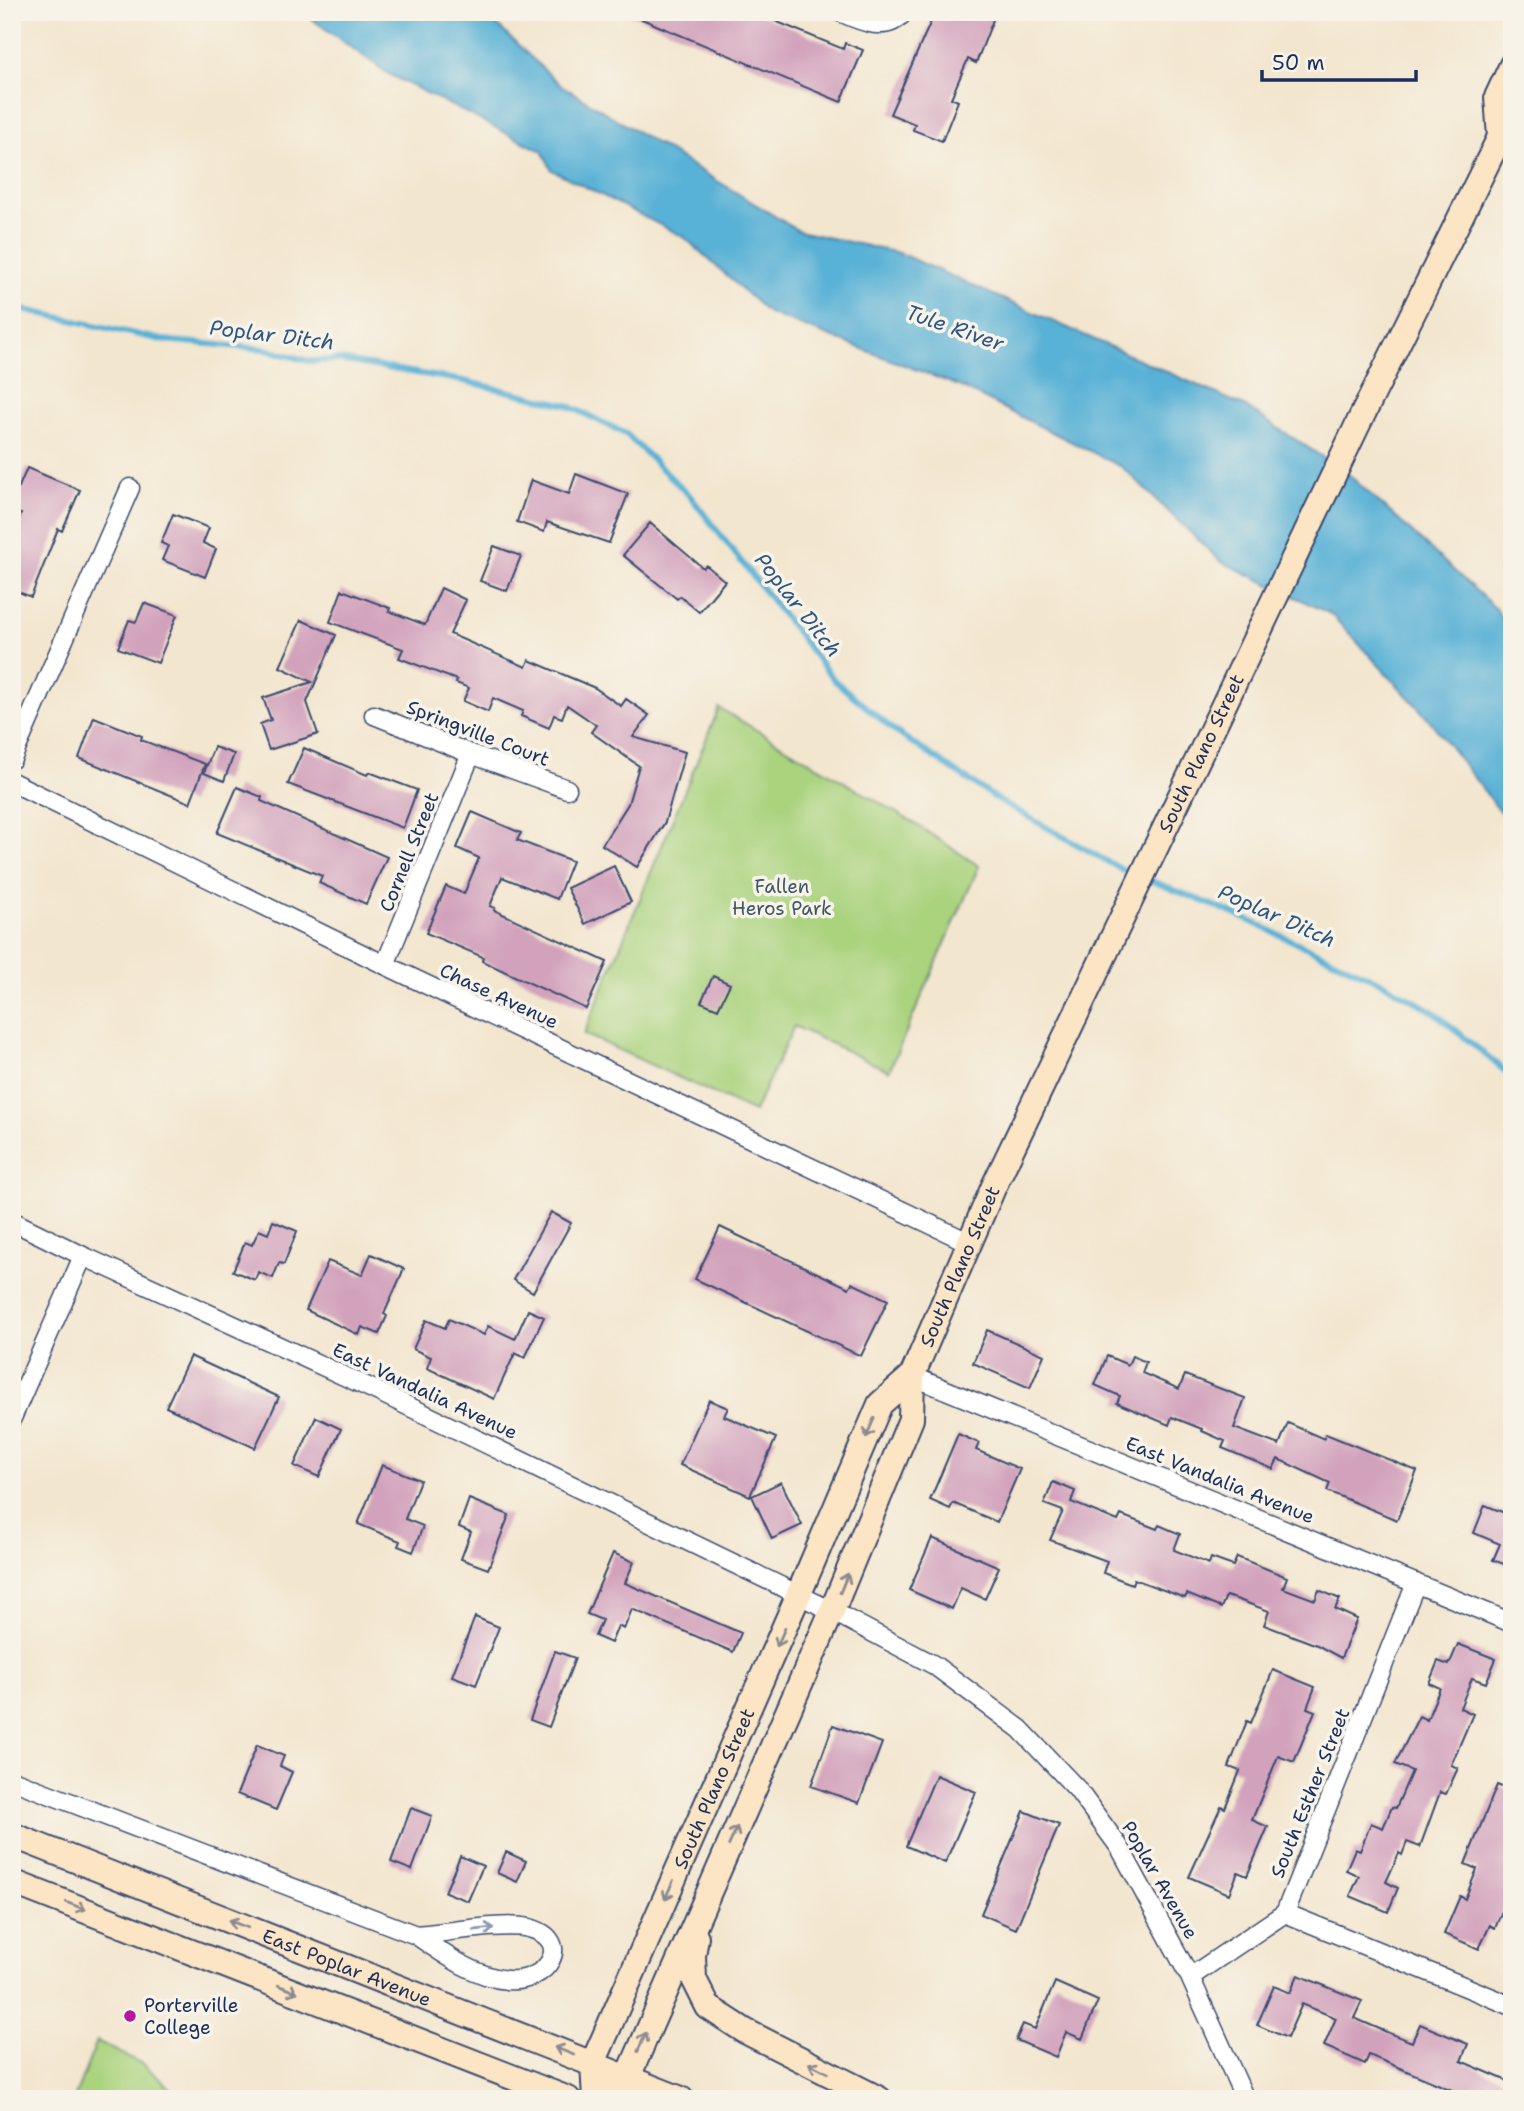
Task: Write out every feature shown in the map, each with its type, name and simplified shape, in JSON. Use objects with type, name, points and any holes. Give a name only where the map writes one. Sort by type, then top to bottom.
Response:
[{"type":"main road","name":"South Plano Street","points":[[595,2099],[593,2063],[816,1604],[911,1419],[912,1376],[1013,1144],[1357,426],[1508,136],[1497,97],[1512,65]]},
{"type":"main road","name":"South Plano Street","points":[[606,2099],[628,2077],[705,1898],[816,1604],[880,1404],[912,1376]]},
{"type":"main road","name":"East Poplar Avenue","points":[[12,1835],[681,2099]]},
{"type":"main road","points":[[12,1882],[568,2099]]},
{"type":"main road","points":[[705,1898],[693,1956],[694,1979],[708,2007],[745,2031],[879,2099]]},
{"type":"street","points":[[840,12],[869,24],[887,24],[904,12]]},
{"type":"street","points":[[12,759],[130,488]]},
{"type":"street","name":"Springville Court","points":[[374,715],[566,789]]},
{"type":"street","name":"Cornell Street","points":[[385,965],[471,754]]},
{"type":"street","name":"Chase Avenue","points":[[12,782],[385,965],[970,1243]]},
{"type":"street","name":"East Vandalia Avenue","points":[[12,1221],[379,1392],[816,1604]]},
{"type":"street","points":[[12,1418],[83,1256]]},
{"type":"street","name":"East Vandalia Avenue","points":[[912,1376],[1512,1623]]},
{"type":"street","name":"South Esther Street","points":[[1284,1913],[1416,1583]]},
{"type":"street","name":"Poplar Avenue","points":[[816,1604],[934,1665],[1020,1729],[1077,1788],[1120,1848],[1190,1977],[1245,2099]]},
{"type":"street","points":[[12,1780],[416,1935],[457,1962],[506,1980],[520,1980],[539,1974],[552,1957],[550,1941],[544,1933],[516,1925],[416,1935]]},
{"type":"street","points":[[1190,1977],[1284,1913],[1512,2006]]},
{"type":"green space","name":"Fallen Heros Park","points":[[719,708],[914,823],[979,866],[889,1071],[794,1026],[754,1112],[584,1034]]},
{"type":"green space","points":[[97,2041],[144,2065],[182,2099],[74,2099]]},
{"type":"water","name":"Tule River","points":[[302,12],[476,12],[495,23],[559,84],[799,231],[899,253],[1244,406],[1347,473],[1496,609],[1512,636],[1512,827],[1427,717],[1331,614],[1220,561],[1122,467],[959,386],[768,313],[684,237],[552,170],[542,151],[390,75]]},
{"type":"building","points":[[625,12],[753,12],[843,49],[845,43],[863,50],[841,102]]},
{"type":"building","points":[[935,12],[996,12],[976,63],[968,59],[951,98],[958,101],[942,141],[913,130],[915,124],[890,114]]},
{"type":"building","points":[[27,468],[80,490],[62,531],[58,529],[31,597],[16,591],[17,587],[12,585],[12,536],[21,514],[12,510],[12,484],[19,487]]},
{"type":"building","points":[[576,474],[628,494],[609,543],[547,522],[544,532],[517,522],[531,480],[569,494]]},
{"type":"building","points":[[173,514],[209,528],[203,543],[216,549],[205,577],[162,560],[168,546],[161,543]]},
{"type":"building","points":[[650,523],[703,568],[706,565],[725,581],[699,612],[680,596],[677,599],[623,555]]},
{"type":"building","points":[[494,546],[521,556],[507,591],[480,581]]},
{"type":"building","points":[[441,588],[466,600],[450,634],[526,667],[529,660],[595,688],[621,706],[626,699],[649,715],[633,737],[685,752],[665,822],[637,867],[602,845],[628,804],[639,766],[591,732],[596,725],[567,705],[562,718],[554,715],[549,728],[521,716],[523,711],[493,698],[488,712],[463,701],[469,688],[456,683],[457,680],[399,658],[403,649],[330,622],[342,590],[425,625]]},
{"type":"building","points":[[144,603],[177,615],[158,663],[118,648],[129,620],[136,622]]},
{"type":"building","points":[[301,620],[336,635],[307,702],[318,734],[269,750],[260,724],[271,720],[263,698],[312,682],[280,667]]},
{"type":"building","points":[[94,717],[142,736],[141,740],[205,764],[190,803],[79,758]]},
{"type":"building","points":[[214,747],[234,754],[224,781],[204,773]]},
{"type":"building","points":[[304,748],[367,775],[369,772],[417,790],[403,828],[288,784]]},
{"type":"building","points":[[237,787],[262,797],[261,801],[387,857],[366,904],[319,883],[322,876],[217,833]]},
{"type":"building","points":[[472,812],[521,833],[517,840],[572,861],[557,899],[502,877],[490,906],[607,962],[586,1009],[482,961],[483,957],[426,933],[446,886],[464,894],[479,858],[457,848]]},
{"type":"building","points":[[614,866],[631,902],[585,924],[567,888]]},
{"type":"building","points":[[713,976],[730,984],[718,1009],[701,1002]]},
{"type":"building","points":[[551,1212],[571,1223],[533,1292],[513,1280]]},
{"type":"building","points":[[273,1221],[297,1231],[284,1264],[279,1263],[273,1278],[258,1272],[255,1280],[233,1271],[245,1242],[252,1245],[259,1230],[268,1234]]},
{"type":"building","points":[[720,1227],[849,1288],[852,1283],[888,1300],[861,1356],[695,1279]]},
{"type":"building","points":[[371,1254],[404,1269],[384,1314],[387,1316],[379,1334],[362,1327],[359,1335],[306,1310],[328,1261],[362,1275]]},
{"type":"building","points":[[528,1310],[544,1317],[525,1358],[515,1353],[494,1399],[427,1368],[431,1357],[413,1349],[426,1320],[445,1328],[449,1319],[484,1335],[488,1326],[515,1339]]},
{"type":"building","points":[[987,1330],[1044,1355],[1030,1388],[973,1363]]},
{"type":"building","points":[[190,1356],[279,1397],[255,1448],[166,1407]]},
{"type":"building","points":[[1107,1356],[1128,1365],[1132,1356],[1146,1362],[1142,1373],[1179,1389],[1185,1375],[1245,1398],[1234,1428],[1279,1445],[1288,1423],[1324,1439],[1326,1434],[1417,1471],[1397,1520],[1327,1491],[1330,1483],[1278,1459],[1273,1469],[1222,1448],[1225,1441],[1202,1429],[1172,1417],[1169,1425],[1117,1403],[1120,1396],[1095,1385]]},
{"type":"building","points":[[709,1400],[728,1408],[724,1416],[776,1438],[750,1496],[680,1465]]},
{"type":"building","points":[[316,1417],[341,1429],[319,1477],[294,1466]]},
{"type":"building","points":[[958,1434],[979,1443],[976,1450],[1020,1469],[997,1522],[953,1503],[950,1509],[930,1500]]},
{"type":"building","points":[[382,1465],[420,1480],[405,1519],[423,1526],[413,1552],[398,1546],[400,1541],[358,1524]]},
{"type":"building","points":[[781,1482],[802,1525],[772,1539],[752,1496]]},
{"type":"building","points":[[1053,1482],[1075,1491],[1071,1502],[1118,1521],[1121,1515],[1157,1529],[1159,1525],[1180,1534],[1174,1550],[1209,1564],[1211,1558],[1233,1566],[1237,1557],[1287,1577],[1283,1588],[1315,1600],[1319,1590],[1340,1599],[1335,1609],[1357,1619],[1341,1658],[1317,1645],[1264,1625],[1269,1611],[1236,1599],[1226,1596],[1221,1608],[1187,1594],[1185,1598],[1134,1579],[1132,1584],[1103,1573],[1107,1561],[1050,1540],[1063,1511],[1044,1504]]},
{"type":"building","points":[[469,1499],[509,1515],[488,1569],[461,1559],[471,1532],[459,1527]]},
{"type":"building","points":[[1485,1505],[1512,1516],[1512,1567],[1493,1560],[1500,1544],[1474,1533]]},
{"type":"building","points":[[932,1538],[999,1567],[985,1599],[961,1588],[952,1609],[909,1590]]},
{"type":"building","points":[[613,1553],[634,1562],[625,1583],[741,1633],[733,1652],[632,1609],[624,1629],[618,1626],[611,1643],[595,1636],[602,1620],[587,1614]]},
{"type":"building","points":[[475,1617],[499,1627],[476,1685],[452,1676]]},
{"type":"building","points":[[1458,1644],[1496,1659],[1486,1683],[1472,1678],[1460,1708],[1473,1714],[1451,1765],[1458,1768],[1446,1794],[1440,1792],[1420,1847],[1407,1842],[1402,1855],[1399,1853],[1386,1882],[1398,1888],[1388,1912],[1350,1896],[1359,1876],[1346,1870],[1355,1849],[1360,1851],[1371,1823],[1383,1828],[1392,1807],[1396,1808],[1412,1771],[1395,1764],[1419,1716],[1427,1720],[1440,1688],[1429,1683],[1438,1661],[1449,1665]]},
{"type":"building","points":[[555,1651],[575,1658],[549,1727],[530,1720]]},
{"type":"building","points":[[1273,1670],[1315,1687],[1307,1708],[1315,1711],[1294,1762],[1278,1756],[1252,1820],[1268,1827],[1247,1876],[1238,1872],[1229,1894],[1189,1877],[1221,1806],[1225,1808],[1240,1771],[1229,1767],[1247,1721],[1251,1723]]},
{"type":"building","points":[[833,1725],[882,1743],[859,1803],[811,1786]]},
{"type":"building","points":[[257,1745],[284,1756],[280,1766],[292,1772],[276,1810],[237,1794]]},
{"type":"building","points":[[936,1775],[976,1792],[945,1863],[906,1846]]},
{"type":"building","points":[[1497,1785],[1512,1791],[1512,1887],[1495,1928],[1490,1925],[1479,1949],[1444,1934],[1460,1896],[1465,1899],[1477,1869],[1465,1864]]},
{"type":"building","points":[[411,1808],[432,1816],[412,1870],[391,1862]]},
{"type":"building","points":[[1024,1811],[1059,1825],[1016,1929],[981,1914]]},
{"type":"building","points":[[506,1852],[526,1861],[517,1882],[497,1873]]},
{"type":"building","points":[[460,1856],[483,1866],[468,1901],[445,1892]]},
{"type":"building","points":[[1298,1975],[1362,2001],[1354,2018],[1389,2033],[1412,2042],[1420,2024],[1468,2044],[1461,2061],[1512,2083],[1512,2099],[1473,2099],[1369,2055],[1365,2064],[1324,2046],[1336,2018],[1302,2004],[1287,2038],[1257,2025],[1274,1986],[1290,1993]]},
{"type":"building","points":[[1055,1982],[1098,2001],[1082,2039],[1066,2032],[1056,2057],[1016,2040],[1023,2024],[1035,2029]]},
{"type":"waterway","name":"Poplar Ditch","points":[[12,307],[162,340],[264,349],[309,361],[339,360],[464,381],[567,405],[626,434],[690,496],[834,680],[896,732],[1000,801],[1136,875]]},
{"type":"waterway","name":"Poplar Ditch","points":[[1147,879],[1237,915],[1385,984],[1434,1012],[1512,1077]]},
{"type":"place","name":"Porterville College","points":[[130,2016]]}]
